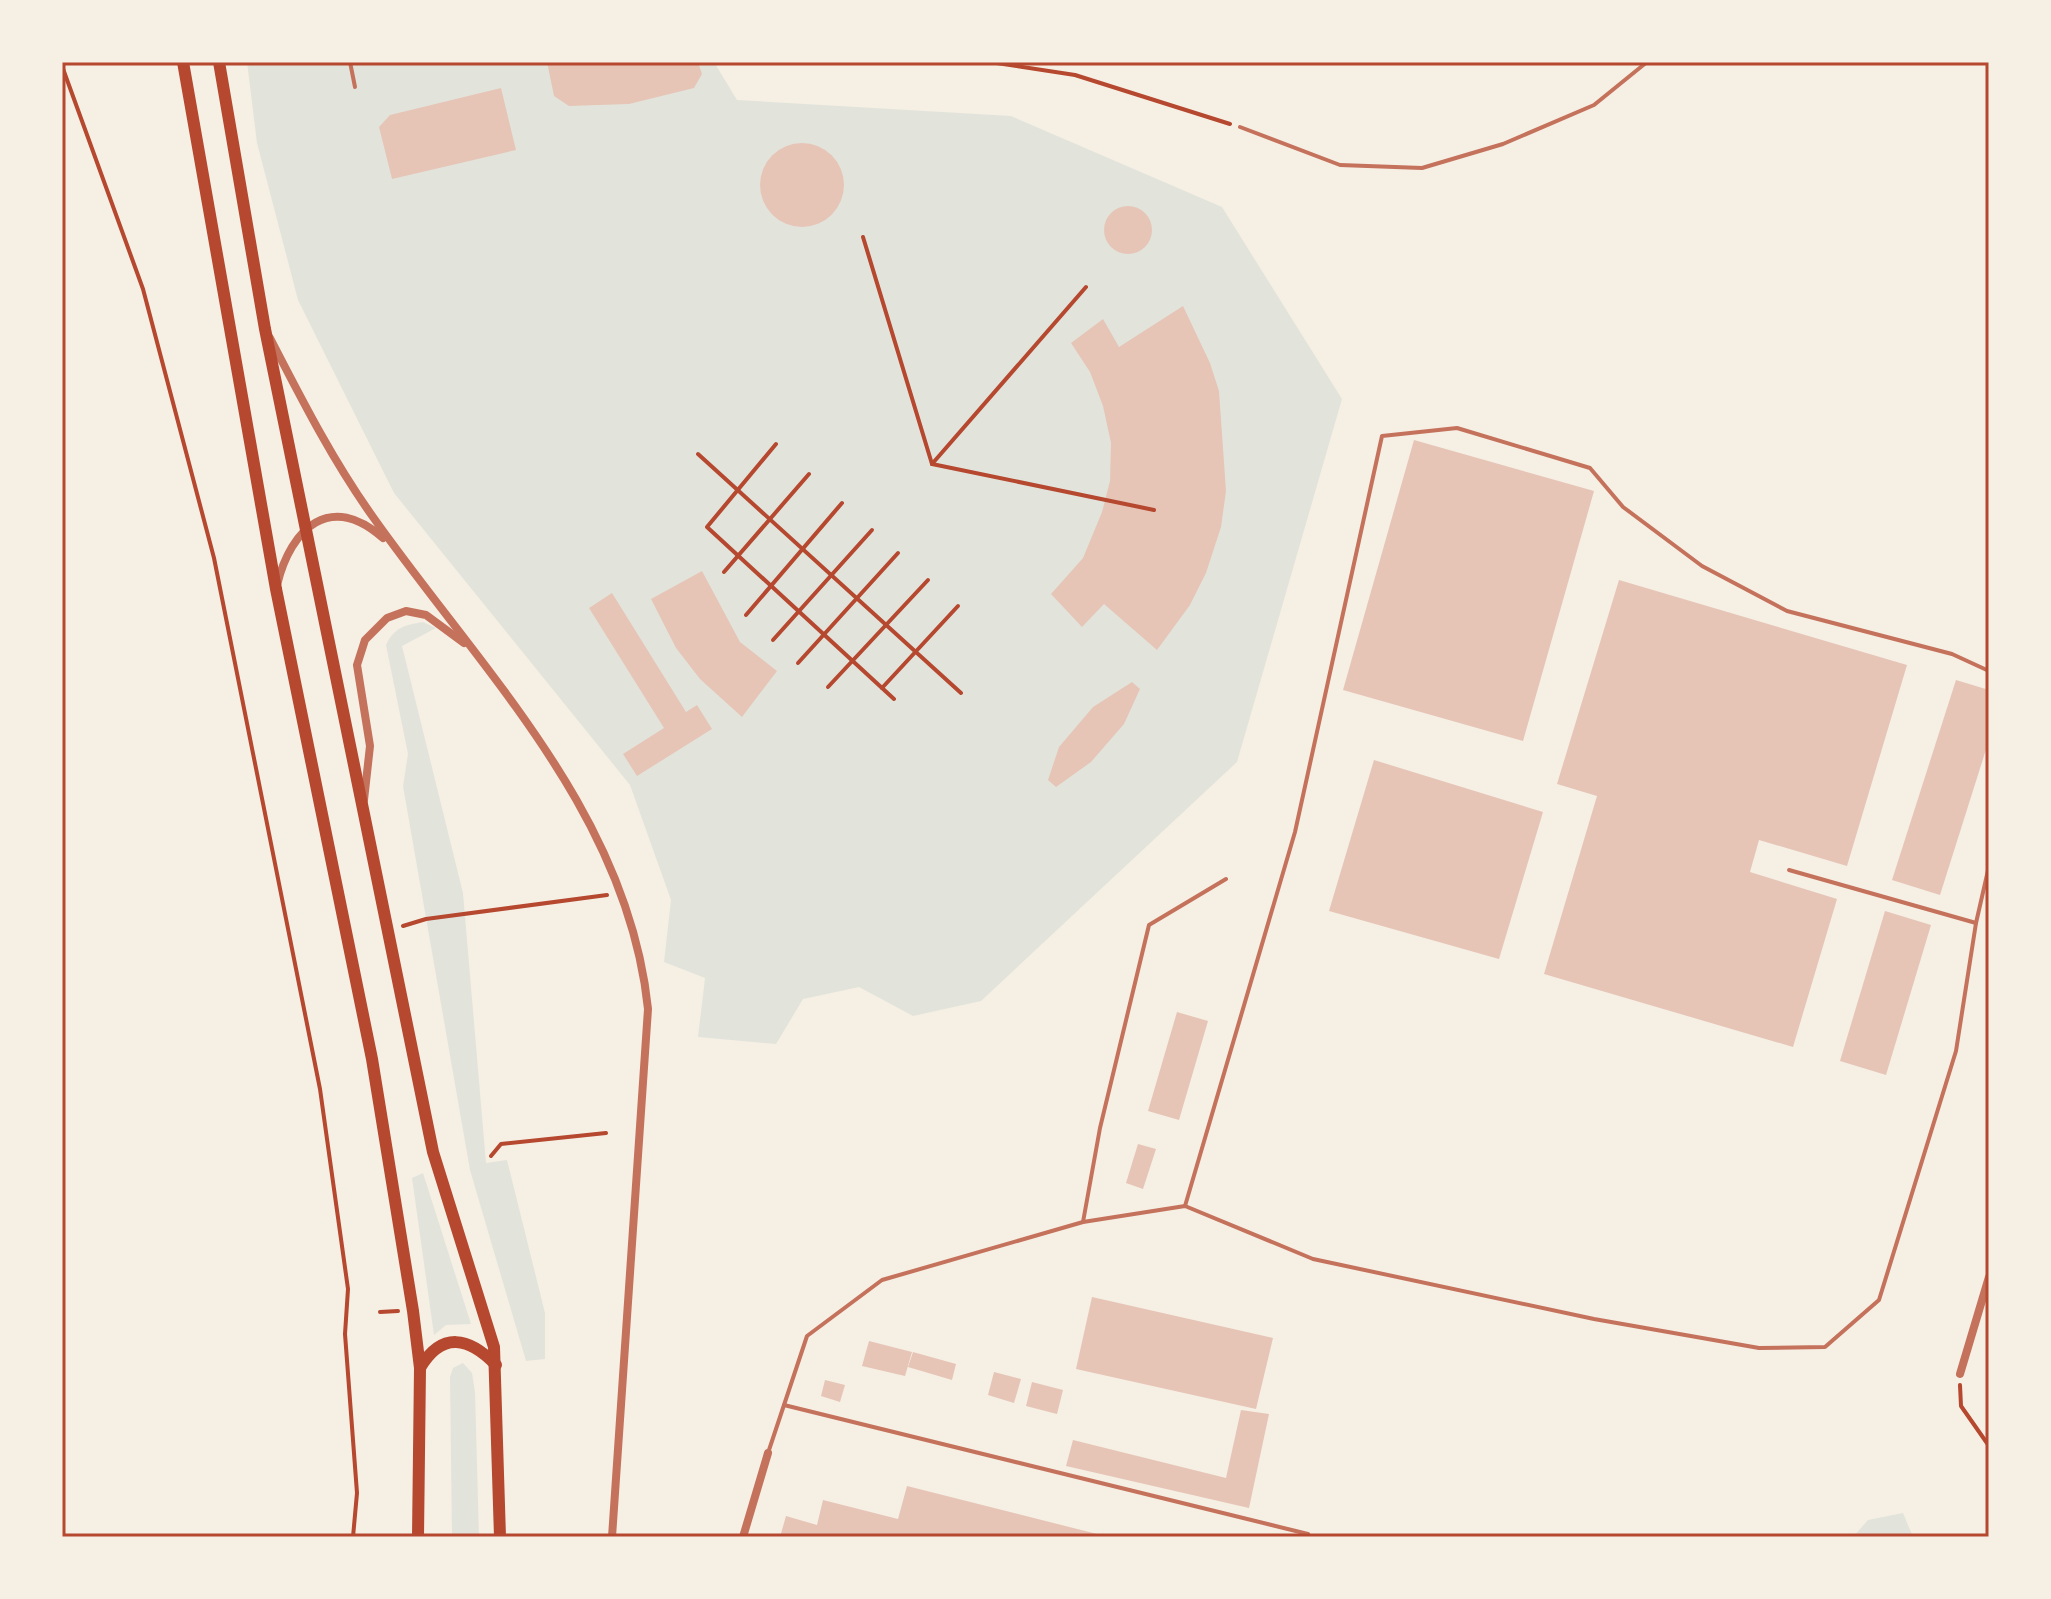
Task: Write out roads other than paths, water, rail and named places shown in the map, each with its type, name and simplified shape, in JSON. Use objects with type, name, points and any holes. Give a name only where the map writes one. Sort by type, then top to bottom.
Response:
[{"type":"main road","points":[[183,62],[276,589],[372,1059],[420,1368],[418,1537]]},
{"type":"main road","points":[[219,62],[265,329],[433,1152],[490,1330],[496,1365],[503,1537]]},
{"type":"main road","points":[[420,1368],[429,1354],[450,1342],[473,1346],[496,1365]]},
{"type":"street","points":[[265,329],[337,463],[400,555],[476,652],[559,767],[584,812],[620,893],[645,978],[648,1009],[612,1537]]},
{"type":"street","points":[[276,589],[286,558],[308,529],[330,515],[348,516],[367,525],[400,555]]},
{"type":"street","points":[[364,805],[370,746],[357,665],[365,640],[387,618],[416,611],[476,652]]},
{"type":"street","points":[[1960,1374],[1989,1277]]},
{"type":"street","points":[[743,1537],[768,1453]]},
{"type":"lane","points":[[350,62],[355,87]]},
{"type":"lane","points":[[1240,127],[1340,165],[1422,168],[1503,144],[1594,105],[1647,62]]},
{"type":"lane","points":[[1185,1206],[1295,832],[1382,436],[1457,428],[1590,468],[1623,507],[1702,566],[1787,611],[1952,654],[1989,671]]},
{"type":"lane","points":[[768,1453],[807,1336],[882,1280],[1083,1222],[1185,1206],[1313,1259],[1594,1319],[1759,1348],[1825,1347],[1879,1300],[1956,1051],[1976,923],[1989,866]]},
{"type":"lane","points":[[1789,870],[1976,923]]},
{"type":"lane","points":[[1083,1222],[1100,1128],[1149,925],[1226,879]]},
{"type":"lane","points":[[784,1405],[1308,1534]]}]
